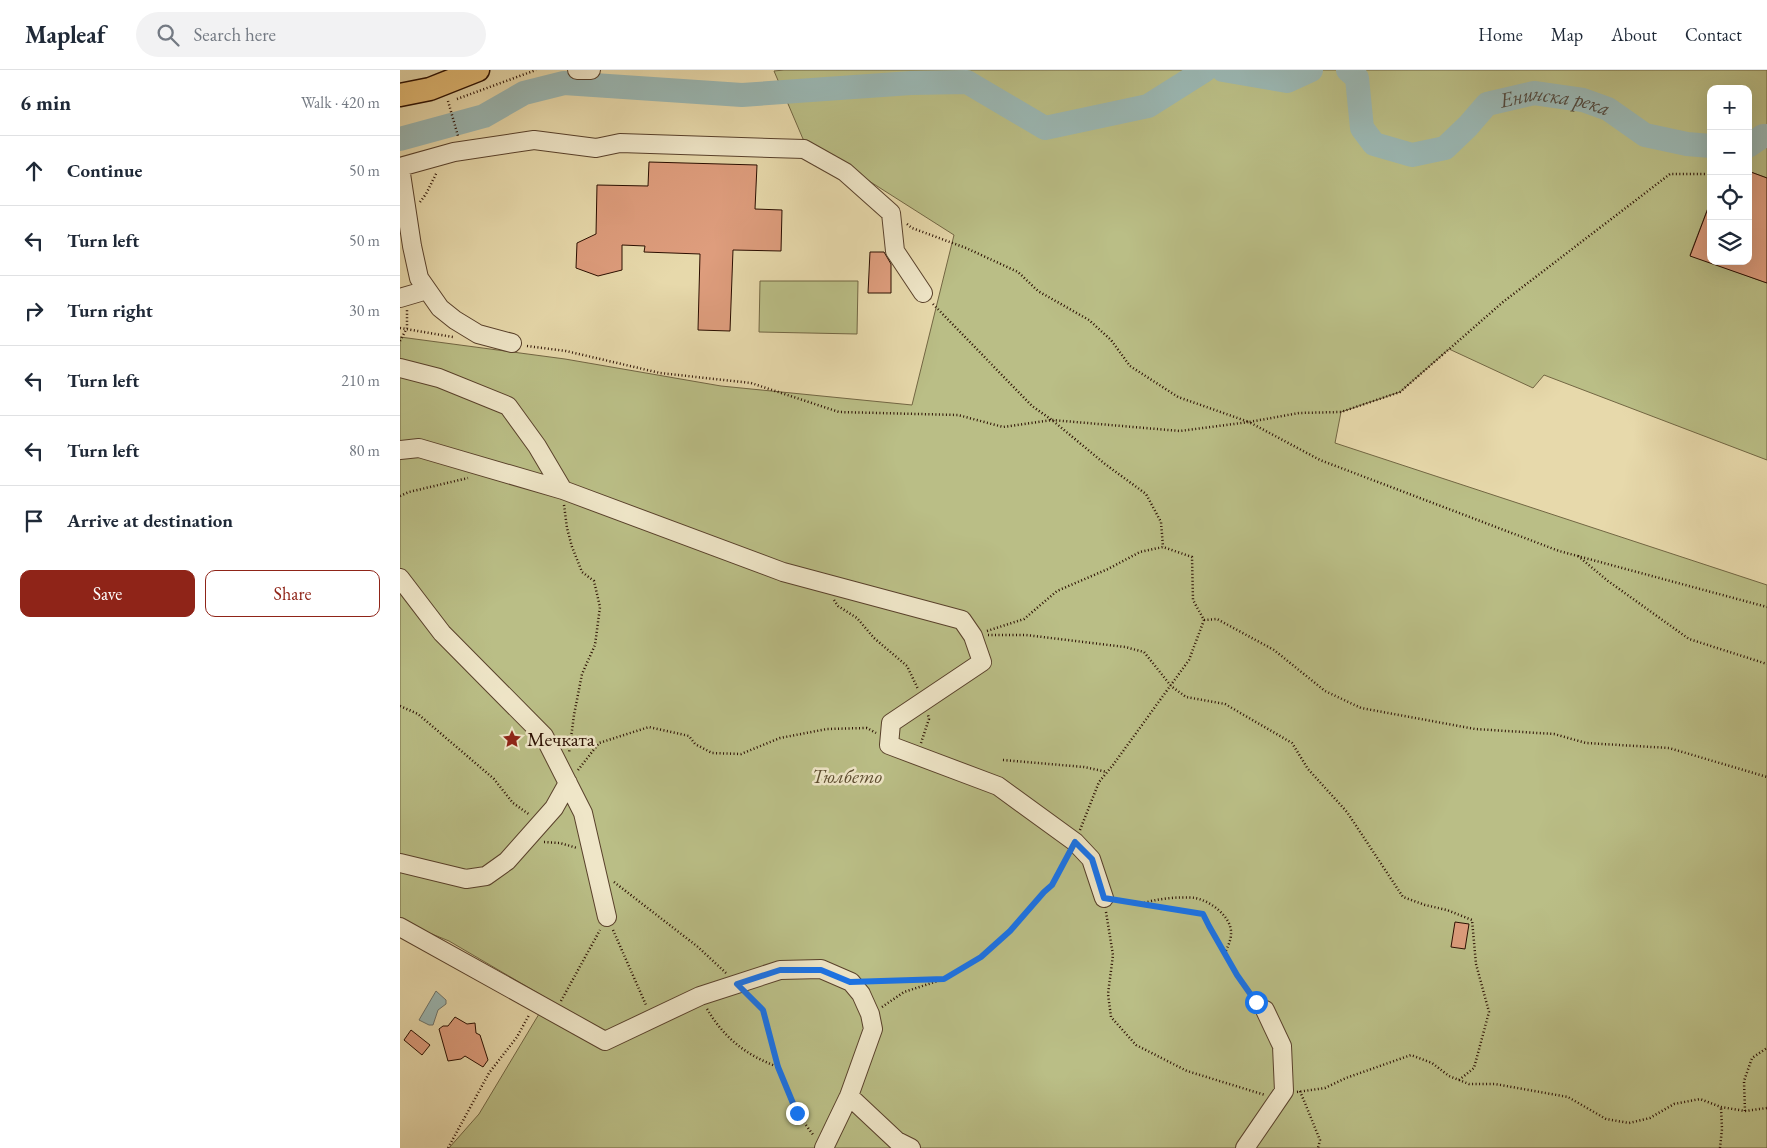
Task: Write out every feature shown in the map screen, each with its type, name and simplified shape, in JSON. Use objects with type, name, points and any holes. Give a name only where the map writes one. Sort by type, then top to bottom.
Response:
[{"type":"main road","points":[[400,95],[430,89],[478,70]]},
{"type":"street","points":[[577,70],[591,70]]},
{"type":"street","points":[[512,344],[478,334],[455,320],[440,308],[419,278],[412,246],[400,167],[454,152],[534,140],[596,148],[620,142],[804,149],[845,172],[891,212],[895,251],[923,293]]},
{"type":"street","points":[[400,298],[427,290]]},
{"type":"street","points":[[400,368],[439,378],[508,406],[537,446],[563,490]]},
{"type":"street","points":[[400,450],[419,448],[563,490],[783,572],[962,620],[973,636],[982,662],[891,723],[889,746],[998,786],[1075,842],[1092,859],[1104,898]]},
{"type":"street","points":[[400,578],[442,633],[544,736],[584,814],[607,917]]},
{"type":"street","points":[[400,863],[466,879],[486,876],[507,861],[554,808],[567,780]]},
{"type":"street","points":[[400,927],[605,1041],[700,996],[780,970],[821,970],[850,982],[862,994],[870,1014],[873,1029],[849,1096],[821,1144]]},
{"type":"street","points":[[1244,1148],[1290,1091],[1282,1046],[1265,1010]]},
{"type":"street","points":[[849,1096],[897,1141],[911,1148]]},
{"type":"path","points":[[448,102],[536,70]]},
{"type":"path","points":[[447,97],[458,138]]},
{"type":"path","points":[[512,344],[566,351],[660,373],[751,383],[839,412],[958,415],[1003,427],[1052,420],[1180,432],[1299,412],[1341,412],[1400,392],[1504,302],[1670,174],[1707,174]]},
{"type":"path","points":[[891,212],[912,228],[966,248],[1018,272],[1038,290],[1089,320],[1111,340],[1130,366],[1178,397],[1248,422],[1320,460],[1560,551],[1767,606]]},
{"type":"path","points":[[923,293],[1032,406],[1146,494],[1161,522],[1162,547]]},
{"type":"path","points":[[400,496],[409,492],[472,477]]},
{"type":"path","points":[[563,490],[567,528],[572,547],[582,572],[594,581],[600,607],[595,645],[582,674],[574,715],[567,780]]},
{"type":"path","points":[[870,1014],[904,992],[944,979],[981,957],[1010,931],[1052,885],[1075,842],[1099,782],[1189,660],[1204,620],[1193,600],[1192,557],[1162,547],[1140,552],[1108,569],[1057,591],[1024,619],[973,636]]},
{"type":"path","points":[[1577,555],[1608,581],[1689,640],[1767,664]]},
{"type":"path","points":[[821,582],[838,606],[857,618],[874,638],[907,666],[924,701],[929,719],[917,756]]},
{"type":"path","points":[[1204,620],[1217,619],[1274,650],[1325,691],[1361,708],[1475,729],[1554,734],[1586,743],[1669,748],[1767,777]]},
{"type":"path","points":[[973,636],[1026,635],[1125,647],[1144,652],[1171,686],[1186,697],[1225,704],[1292,743],[1308,770],[1347,812],[1403,897],[1447,910],[1472,920],[1476,964],[1489,1012],[1474,1068],[1460,1080]]},
{"type":"path","points":[[400,706],[418,714],[494,779],[513,803],[540,824]]},
{"type":"path","points":[[567,780],[599,742],[649,726],[689,736],[695,744],[712,753],[741,754],[780,738],[827,729],[867,728],[889,740]]},
{"type":"path","points":[[1003,760],[1084,767],[1107,772]]},
{"type":"path","points":[[518,849],[536,842],[560,843],[584,850],[605,875],[698,947],[737,984],[763,1010],[778,1067],[797,1113],[821,1144]]},
{"type":"path","points":[[1265,1010],[1245,987],[1203,914],[1104,898],[1114,955],[1108,994],[1111,1017],[1136,1045],[1187,1071],[1290,1091],[1325,1088],[1346,1078],[1411,1055],[1432,1063],[1448,1076],[1469,1084],[1495,1084],[1568,1097],[1606,1119],[1629,1123],[1650,1118],[1674,1104],[1700,1099],[1721,1107],[1745,1111],[1767,1108]]},
{"type":"path","points":[[1140,905],[1153,899],[1186,898],[1195,898],[1210,904],[1223,915],[1230,926],[1231,940],[1225,952]]},
{"type":"path","points":[[560,1002],[607,917]]},
{"type":"path","points":[[607,917],[653,1018]]},
{"type":"path","points":[[850,982],[944,979]]},
{"type":"path","points":[[700,996],[716,1024],[735,1043],[756,1059],[778,1067]]},
{"type":"path","points":[[448,1148],[489,1073],[517,1037],[536,1003]]},
{"type":"path","points":[[1745,1111],[1744,1081],[1752,1058],[1767,1048]]},
{"type":"path","points":[[1290,1091],[1320,1140],[1318,1148]]},
{"type":"path","points":[[1720,1148],[1722,1129],[1721,1107]]},
{"type":"green space","name":"Тюлбето","points":[[1767,70],[1767,178],[1752,172],[1752,85],[1707,85],[1707,210],[1690,255],[1707,261],[1707,265],[1718,265],[1767,283],[1767,460],[1544,375],[1533,388],[1449,349],[1400,392],[1341,412],[1335,443],[1767,585],[1767,1148],[449,1148],[479,1114],[548,999],[449,941],[400,921],[400,337],[565,359],[721,386],[912,405],[954,235],[803,139],[774,71]]},
{"type":"green space","points":[[760,281],[858,281],[857,334],[759,332]]},
{"type":"water","points":[[436,991],[446,1000],[446,1004],[438,1010],[433,1025],[429,1025],[419,1020]]},
{"type":"building","points":[[649,162],[757,165],[755,209],[782,210],[781,251],[733,250],[730,331],[698,330],[700,254],[644,252],[645,246],[622,245],[622,270],[598,276],[576,268],[577,243],[596,234],[597,185],[648,186]]},
{"type":"building","points":[[1752,172],[1767,178],[1767,283],[1716,265],[1752,265]]},
{"type":"building","points":[[1707,211],[1707,262],[1690,256]]},
{"type":"building","points":[[870,252],[884,252],[891,264],[891,293],[868,293]]},
{"type":"building","points":[[1455,922],[1469,924],[1465,949],[1451,947]]},
{"type":"building","points":[[455,1017],[467,1024],[475,1023],[476,1033],[480,1035],[488,1060],[483,1067],[465,1056],[461,1059],[448,1061],[439,1029],[443,1026],[448,1026]]},
{"type":"building","points":[[411,1030],[430,1045],[422,1055],[404,1040]]},
{"type":"waterway","name":"Енинска река","points":[[400,139],[484,116],[524,93],[564,83],[742,95],[911,83],[967,82],[1045,128],[1148,106],[1205,70]]},
{"type":"waterway","name":"Енинска река","points":[[1223,70],[1287,81],[1311,70]]},
{"type":"waterway","name":"Енинска река","points":[[1348,70],[1357,78],[1362,128],[1374,144],[1412,155],[1445,148],[1487,104],[1534,93],[1583,100],[1608,109],[1645,135],[1687,144],[1707,146]]},
{"type":"waterway","name":"Енинска река","points":[[1752,143],[1763,136],[1767,136]]},
{"type":"place","name":"Мечката","points":[[512,739]]},
{"type":"route","points":[[797,1113],[778,1067],[763,1010],[737,984],[780,970],[821,970],[850,982],[944,979],[981,957],[1010,931],[1052,885],[1075,842],[1092,859],[1104,898],[1203,914],[1237,975],[1256,1002]]}]
